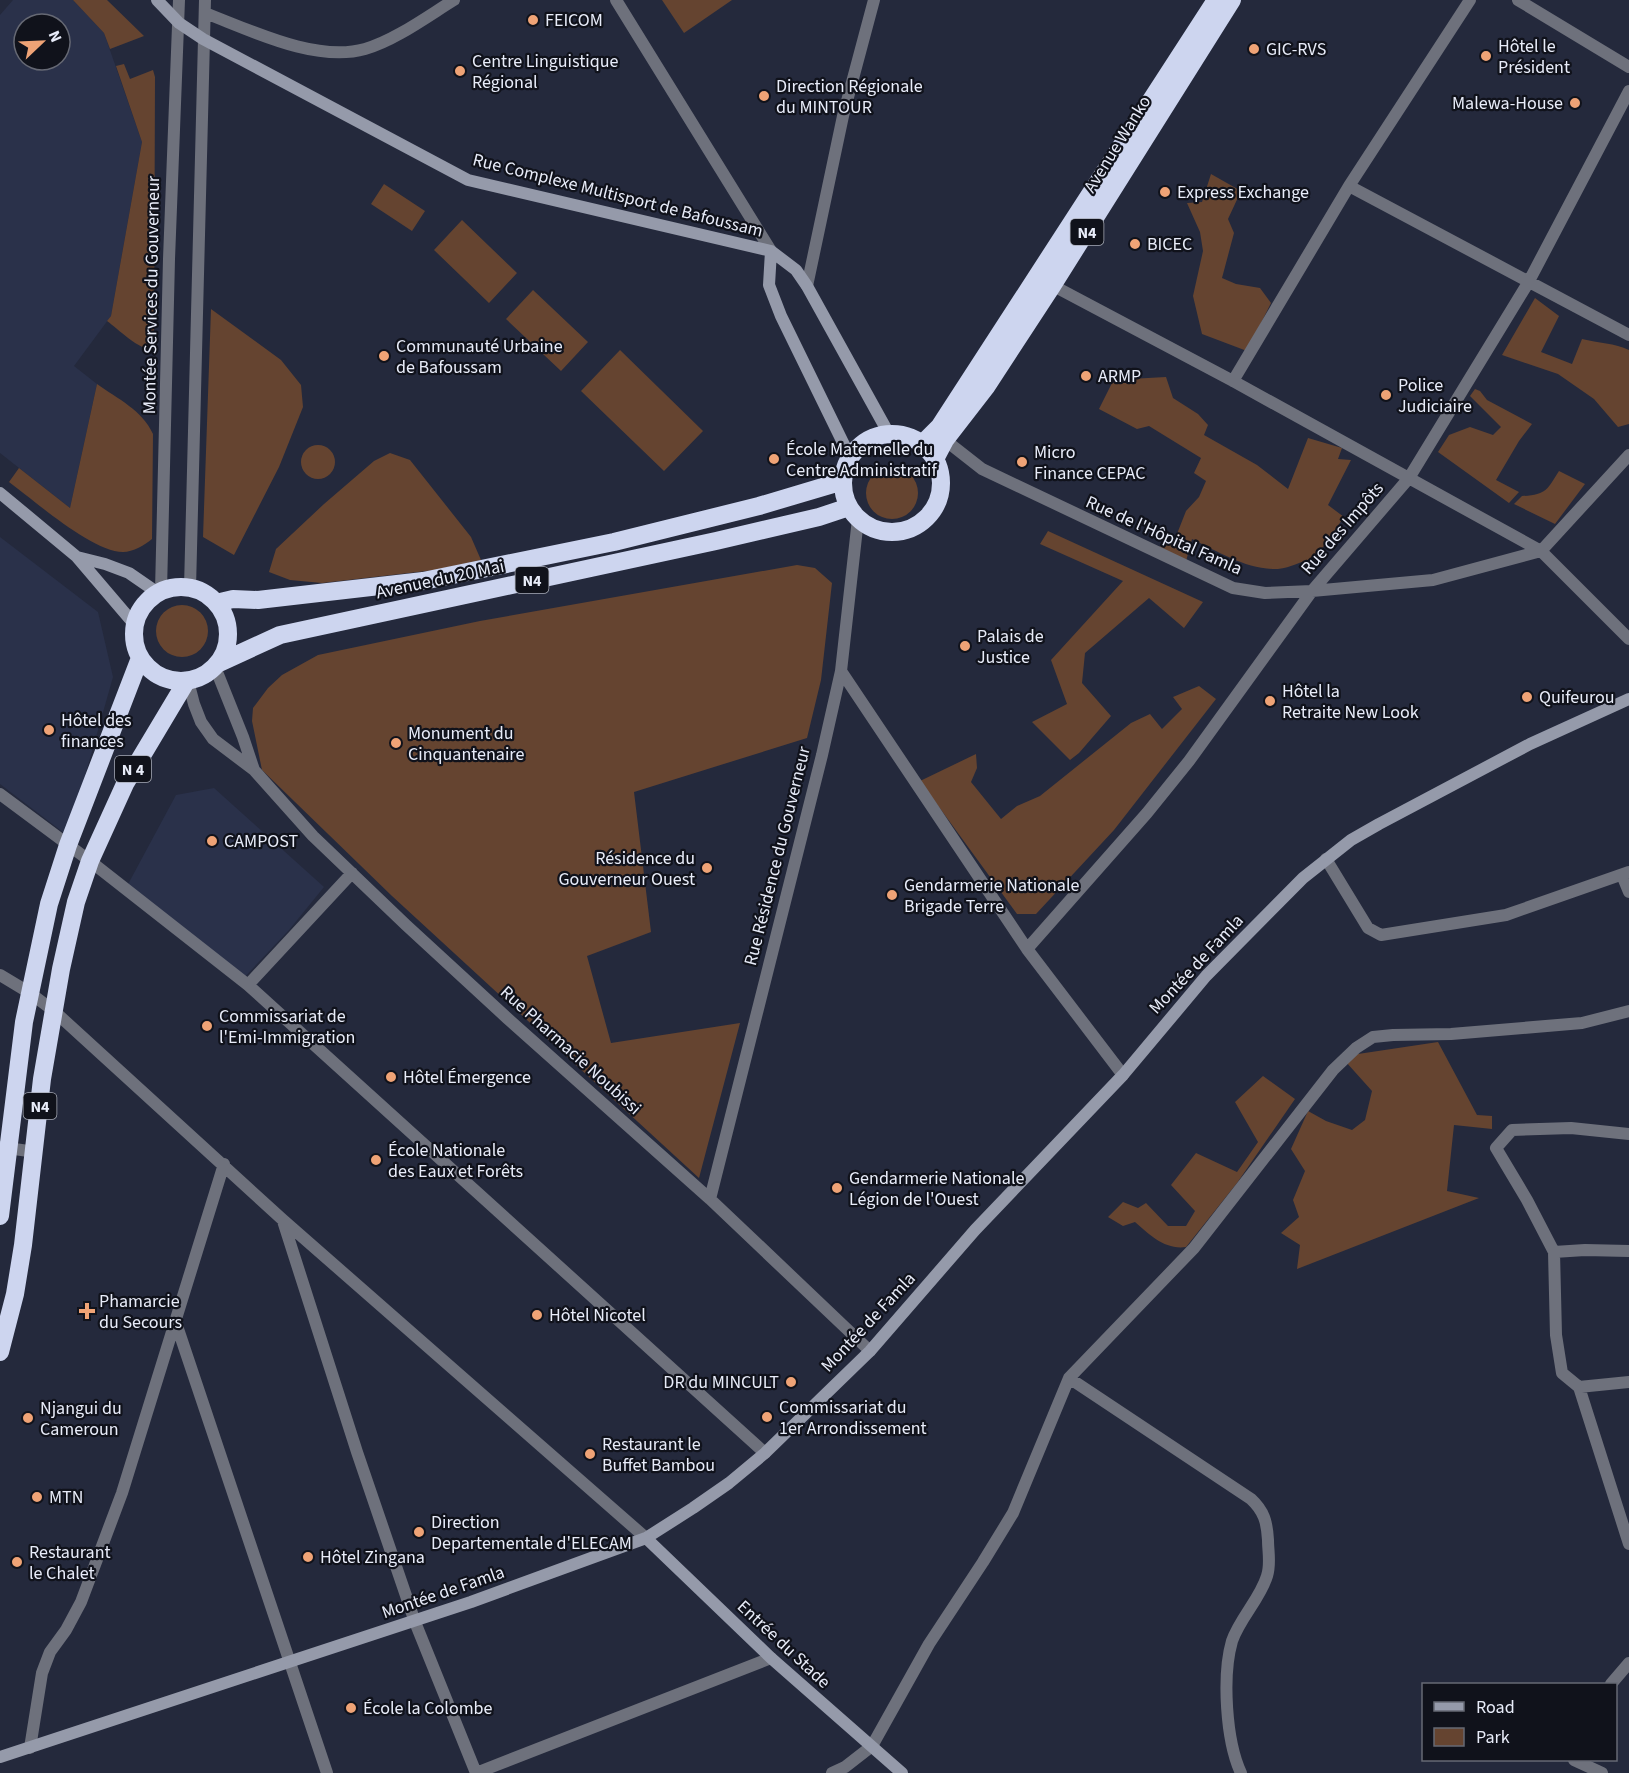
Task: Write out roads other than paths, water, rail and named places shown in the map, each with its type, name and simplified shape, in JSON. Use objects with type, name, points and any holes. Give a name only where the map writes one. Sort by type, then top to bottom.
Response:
[{"type":"highway","name":"Avenue Wanko","points":[[935,459],[945,440],[986,387],[1045,281],[1216,0]]},
{"type":"highway","name":"Avenue Wanko","points":[[922,444],[940,426],[1045,281],[1232,0]]},
{"type":"highway","points":[[889,434],[912,438],[922,444],[935,459],[941,474],[942,489],[937,505],[929,518],[916,527],[902,532],[886,533],[871,528],[854,513],[846,499],[843,481],[850,457],[858,448],[867,441],[889,434]]},
{"type":"highway","name":"Avenue du 20 Mai","points":[[216,603],[423,581],[614,542],[759,506],[843,481]]},
{"type":"highway","name":"Avenue du 20 Mai","points":[[217,665],[280,635],[819,517],[854,513]]},
{"type":"highway","points":[[175,587],[190,588],[204,593],[224,614],[228,632],[225,652],[217,665],[203,677],[175,681],[155,674],[140,658],[134,636],[135,625],[139,612],[147,601],[159,592],[175,587]]},
{"type":"highway","name":"N 4","points":[[68,845],[140,658]]},
{"type":"highway","name":"N 4","points":[[90,861],[125,784],[187,681]]},
{"type":"highway","name":"N4","points":[[0,1216],[4,1147],[24,1022],[49,904],[68,845]]},
{"type":"highway","name":"N4","points":[[0,1352],[15,1294],[24,1245],[42,1079],[61,969],[76,903],[90,861]]},
{"type":"street","name":"Rue Complexe Multisport de Bafoussam","points":[[156,0],[179,23],[203,39],[468,180],[771,251]]},
{"type":"street","name":"Montée Services du Gouverneur","points":[[159,592],[179,0]]},
{"type":"street","points":[[190,588],[205,0]]},
{"type":"street","points":[[205,13],[286,43],[334,53],[365,49],[403,32],[454,0]]},
{"type":"street","points":[[616,0],[771,251],[796,270],[807,286],[889,434]]},
{"type":"street","points":[[807,286],[843,116],[874,0]]},
{"type":"street","points":[[1233,381],[1349,186],[1470,0]]},
{"type":"street","points":[[1518,0],[1629,67]]},
{"type":"street","name":"Rue des Impôts","points":[[1027,949],[1101,867],[1189,761],[1312,591],[1409,478],[1528,283],[1629,92]]},
{"type":"street","points":[[1349,186],[1629,335]]},
{"type":"street","points":[[771,251],[769,285],[777,306],[850,457]]},
{"type":"street","points":[[1045,281],[1233,381],[1541,551],[1629,639]]},
{"type":"street","name":"Rue de l'Hôpital Famla","points":[[945,440],[982,469],[1233,588],[1265,593],[1433,580],[1541,551]]},
{"type":"street","points":[[1541,551],[1629,455]]},
{"type":"street","points":[[0,493],[77,557],[135,625]]},
{"type":"street","name":"Rue Résidence du Gouverneur","points":[[710,1198],[822,755],[841,671],[854,513]]},
{"type":"street","points":[[77,557],[129,573],[159,592]]},
{"type":"street","name":"Rue Pharmacie Noubissi","points":[[217,665],[254,770]]},
{"type":"street","points":[[841,671],[1027,949],[1123,1075]]},
{"type":"street","name":"Rue Pharmacie Noubissi","points":[[187,681],[201,722],[213,739],[254,770],[313,836],[352,873],[507,1018],[710,1198],[870,1350]]},
{"type":"street","name":"Montée de Famla","points":[[0,1757],[415,1622],[646,1538],[702,1502],[765,1453],[870,1350],[975,1230],[1123,1075],[1206,976],[1284,896],[1326,859],[1351,840],[1378,824],[1530,744],[1629,699]]},
{"type":"street","points":[[0,794],[90,861],[248,985],[765,1453]]},
{"type":"street","points":[[1326,859],[1368,928],[1381,935],[1506,915],[1625,874],[1629,892]]},
{"type":"street","points":[[248,985],[352,873]]},
{"type":"street","points":[[0,975],[54,1011],[283,1220],[646,1538]]},
{"type":"street","points":[[832,1773],[845,1767],[872,1746],[929,1644],[1013,1513],[1069,1378],[1194,1248],[1333,1070],[1356,1048],[1373,1037],[1451,1034],[1582,1023],[1629,1011]]},
{"type":"street","points":[[1629,1134],[1571,1128],[1512,1130],[1496,1148],[1554,1252],[1556,1335],[1562,1373],[1579,1387],[1629,1544]]},
{"type":"street","points":[[4,1147],[35,1152]]},
{"type":"street","points":[[30,1748],[42,1673],[50,1652],[66,1630],[85,1592],[122,1493],[224,1164]]},
{"type":"street","points":[[283,1220],[357,1452],[415,1622],[476,1773],[771,1658]]},
{"type":"street","points":[[1554,1252],[1629,1251]]},
{"type":"street","points":[[176,1323],[327,1773]]},
{"type":"street","points":[[1069,1378],[1251,1499],[1260,1507],[1267,1521],[1269,1565],[1267,1578],[1238,1626],[1228,1662],[1226,1696],[1235,1759],[1241,1773]]},
{"type":"street","points":[[1579,1387],[1629,1382]]},
{"type":"street","name":"Entrée du Stade","points":[[646,1538],[771,1658],[902,1773]]},
{"type":"street","points":[[1612,1683],[1629,1663]]},
{"type":"street","points":[[1576,1761],[1602,1773]]},
{"type":"place","name":"FEICOM","points":[[533,20]]},
{"type":"place","name":"GIC-RVS","points":[[1254,49]]},
{"type":"place","name":"Hôtel le Président","points":[[1486,56]]},
{"type":"place","name":"Centre Linguistique Régional","points":[[460,71]]},
{"type":"place","name":"Direction Régionale du MINTOUR","points":[[764,96]]},
{"type":"place","name":"Malewa-House","points":[[1575,103]]},
{"type":"place","name":"Express Exchange","points":[[1165,192]]},
{"type":"place","name":"BICEC","points":[[1135,244]]},
{"type":"place","name":"Communauté Urbaine de Bafoussam","points":[[384,356]]},
{"type":"place","name":"ARMP","points":[[1086,376]]},
{"type":"place","name":"Police Judiciaire","points":[[1386,395]]},
{"type":"place","name":"École Maternelle du Centre Administratif","points":[[774,459]]},
{"type":"place","name":"Micro Finance CEPAC","points":[[1022,462]]},
{"type":"place","name":"Palais de Justice","points":[[965,646]]},
{"type":"place","name":"Quifeurou","points":[[1527,697]]},
{"type":"place","name":"Hôtel la Retraite New Look","points":[[1270,701]]},
{"type":"place","name":"Hôtel des finances","points":[[49,730]]},
{"type":"place","name":"Monument du Cinquantenaire","points":[[396,743]]},
{"type":"place","name":"CAMPOST","points":[[212,841]]},
{"type":"place","name":"Résidence du Gouverneur Ouest","points":[[707,868]]},
{"type":"place","name":"Gendarmerie Nationale Brigade Terre","points":[[892,895]]},
{"type":"place","name":"Commissariat de l'Emi-Immigration","points":[[207,1026]]},
{"type":"place","name":"Hôtel Émergence","points":[[391,1077]]},
{"type":"place","name":"École Nationale des Eaux et Forêts","points":[[376,1160]]},
{"type":"place","name":"Gendarmerie Nationale Légion de l'Ouest","points":[[837,1188]]},
{"type":"place","name":"Phamarcie du Secours","points":[[87,1311]]},
{"type":"place","name":"Hôtel Nicotel","points":[[537,1315]]},
{"type":"place","name":"DR du MINCULT","points":[[791,1382]]},
{"type":"place","name":"Commissariat du 1er Arrondissement","points":[[767,1417]]},
{"type":"place","name":"Njangui du Cameroun","points":[[28,1418]]},
{"type":"place","name":"Restaurant le Buffet Bambou","points":[[590,1454]]},
{"type":"place","name":"MTN","points":[[37,1497]]},
{"type":"place","name":"Direction Departementale d'ELECAM","points":[[419,1532]]},
{"type":"place","name":"Hôtel Zingana","points":[[308,1557]]},
{"type":"place","name":"Restaurant le Chalet","points":[[17,1562]]},
{"type":"place","name":"École la Colombe","points":[[351,1708]]}]
